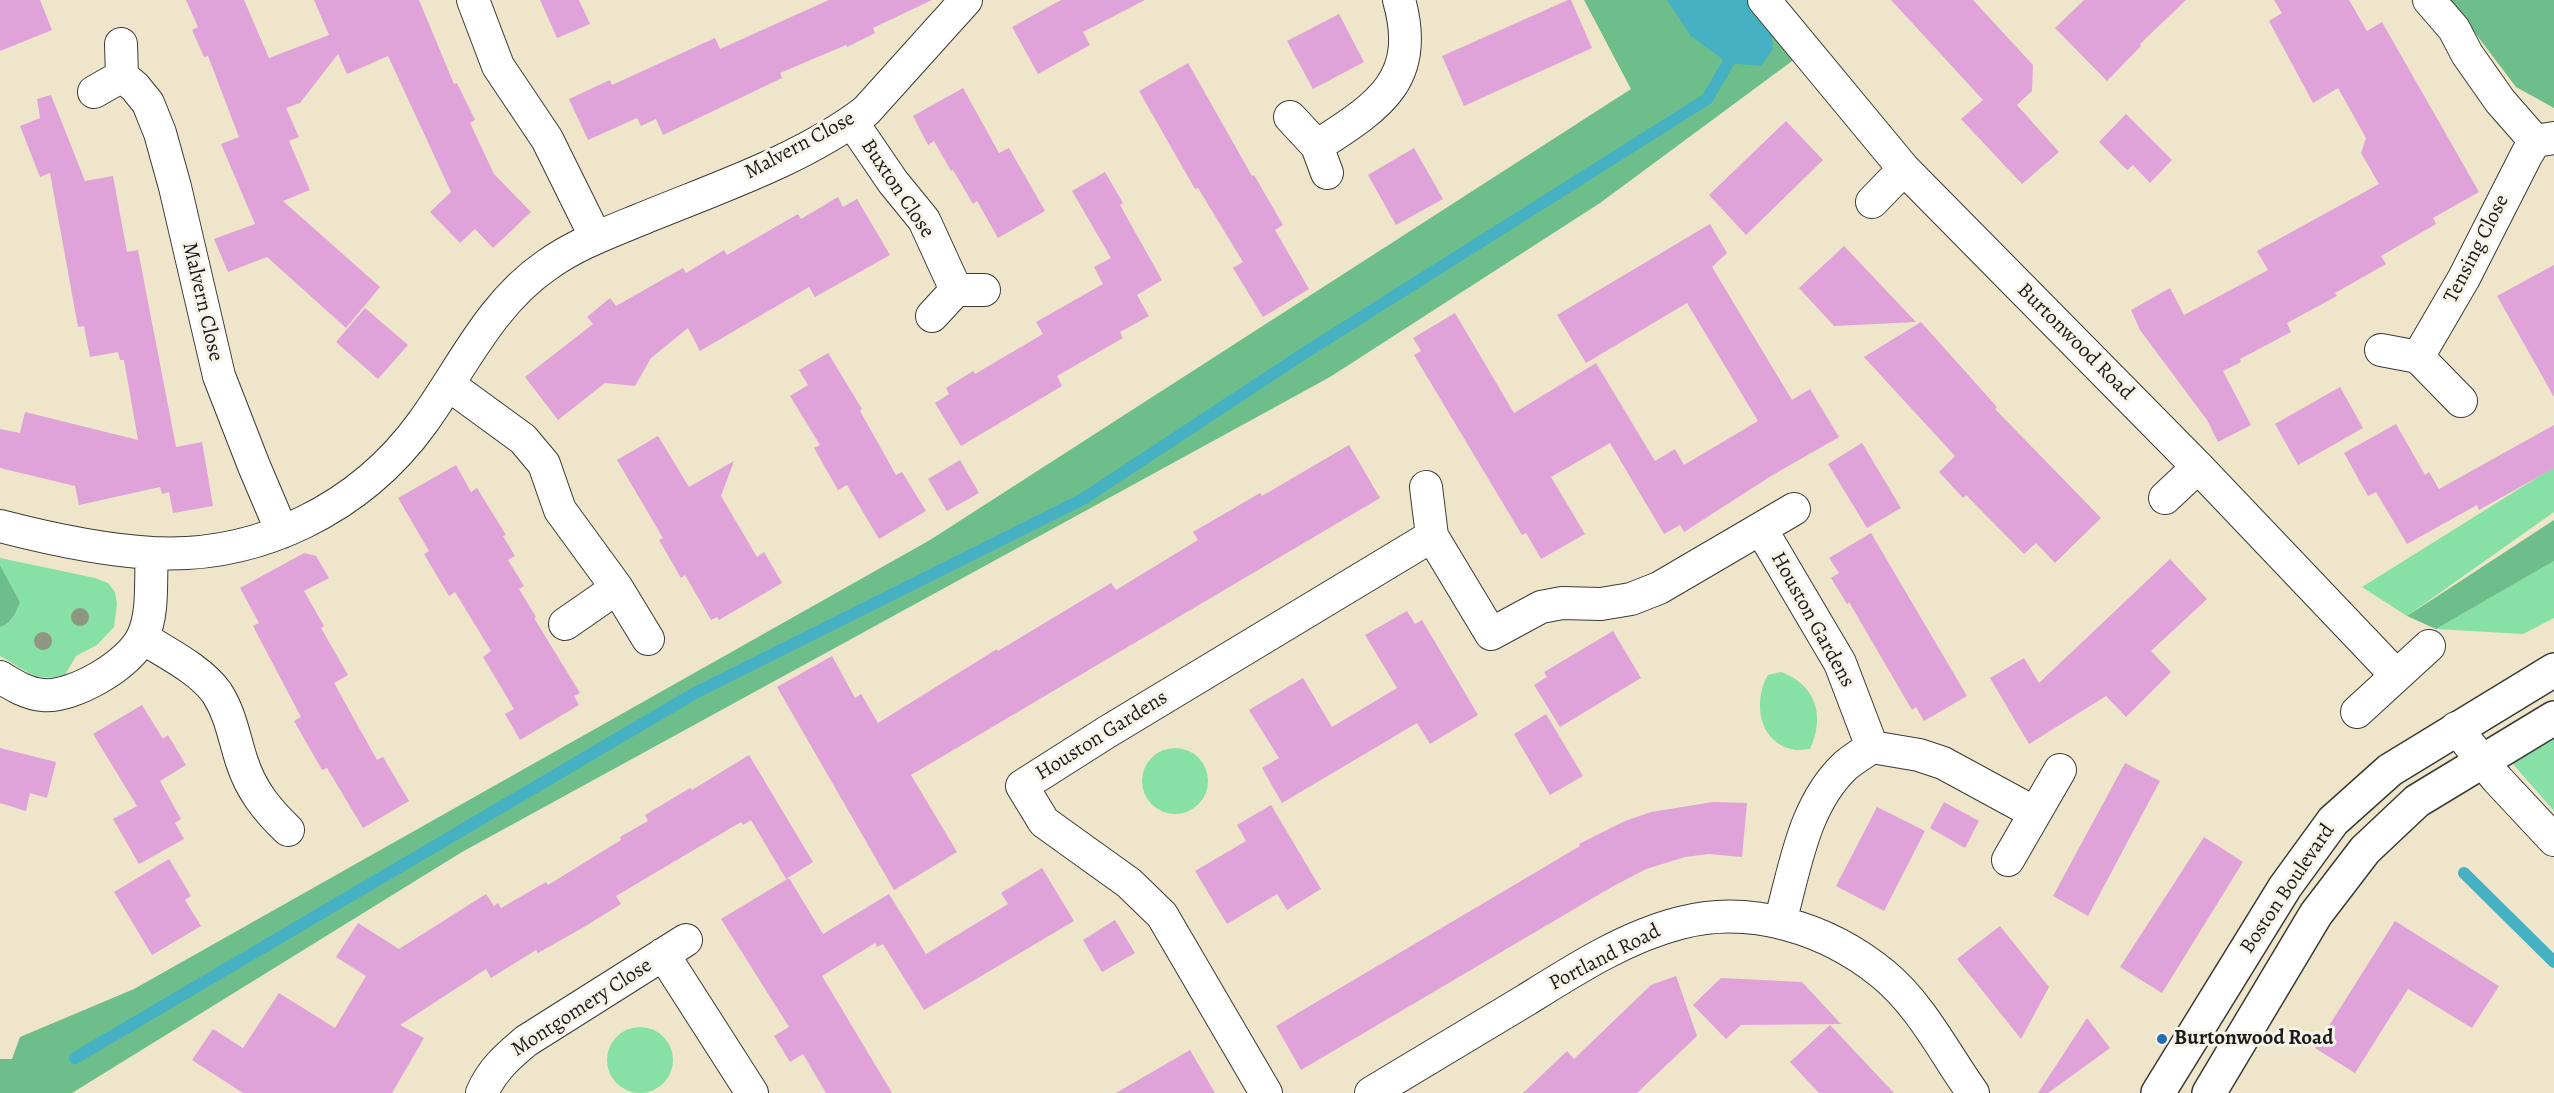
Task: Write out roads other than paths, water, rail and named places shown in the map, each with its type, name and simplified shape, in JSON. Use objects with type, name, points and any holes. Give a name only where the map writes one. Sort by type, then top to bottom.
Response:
[{"type":"street","points":[[472,0],[498,66],[547,139],[596,238]]},
{"type":"street","name":"Malvern Close","points":[[0,526],[62,542],[152,553],[196,552],[241,544],[282,532],[324,513],[360,490],[390,464],[449,385],[488,323],[507,299],[546,266],[596,238],[780,161],[852,122],[866,111],[966,0]]},
{"type":"street","points":[[1290,117],[1322,159],[1368,113],[1398,73],[1404,53],[1406,33],[1399,0]]},
{"type":"street","name":"Burtonwood Road","points":[[1764,0],[1904,169],[2198,467],[2396,675]]},
{"type":"street","name":"Tensing Close","points":[[2418,357],[2464,278],[2517,170],[2545,140],[2500,101],[2467,54],[2454,29],[2429,0]]},
{"type":"street","points":[[94,92],[122,76],[121,44]]},
{"type":"street","name":"Malvern Close","points":[[122,76],[148,103],[160,133],[175,187],[219,376],[282,532]]},
{"type":"street","name":"Buxton Close","points":[[852,122],[892,182],[924,220],[970,290],[932,316]]},
{"type":"street","points":[[1872,202],[1904,169]]},
{"type":"street","points":[[2381,350],[2418,357],[2461,401]]},
{"type":"street","points":[[449,385],[523,439],[544,464],[560,510],[617,588],[648,639]]},
{"type":"street","points":[[2165,498],[2198,467]]},
{"type":"street","name":"Houston Gardens","points":[[1426,487],[1432,536],[1491,634],[1541,607],[1562,603],[1601,603],[1631,599],[1659,588],[1794,509]]},
{"type":"street","name":"Houston Gardens","points":[[1761,529],[1840,663],[1872,747]]},
{"type":"street","name":"Houston Gardens","points":[[1266,1093],[1162,915],[1129,883],[1044,822],[1022,786],[1107,732],[1432,536]]},
{"type":"street","points":[[0,677],[20,689],[42,695],[61,694],[74,690],[111,669],[129,655],[143,638],[148,617],[152,553]]},
{"type":"street","points":[[565,624],[617,588]]},
{"type":"street","points":[[143,638],[199,676],[215,691],[227,711],[252,786],[265,807],[288,830]]},
{"type":"street","points":[[2357,712],[2429,646]]},
{"type":"street","name":"Boston Boulevard","points":[[2158,1093],[2285,886],[2333,821],[2390,770],[2554,670]]},
{"type":"street","name":"Boston Boulevard","points":[[2209,1093],[2316,914],[2365,850],[2418,801],[2554,718]]},
{"type":"street","points":[[2456,728],[2481,761],[2554,840]]},
{"type":"street","points":[[1780,922],[1805,831],[1823,794],[1846,766],[1872,747],[1919,754],[1943,763],[2035,813]]},
{"type":"street","points":[[2008,860],[2060,770]]},
{"type":"street","name":"Portland Road","points":[[1371,1093],[1610,951],[1654,931],[1681,922],[1741,917],[1780,922],[1824,936],[1885,975],[1915,1008],[1973,1093]]},
{"type":"street","name":"Montgomery Close","points":[[482,1093],[491,1075],[504,1058],[526,1041],[675,947],[752,1093]]},
{"type":"water","points":[[1667,0],[1759,0],[1769,13],[1773,49],[1761,66],[1728,63],[1691,36]]},
{"type":"waterway","points":[[75,1058],[695,693],[1083,499],[1303,354],[1707,99],[1728,63]]},
{"type":"waterway","points":[[2464,873],[2554,962]]},
{"type":"place","name":"Burtonwood Road","points":[[2162,1039]]}]
